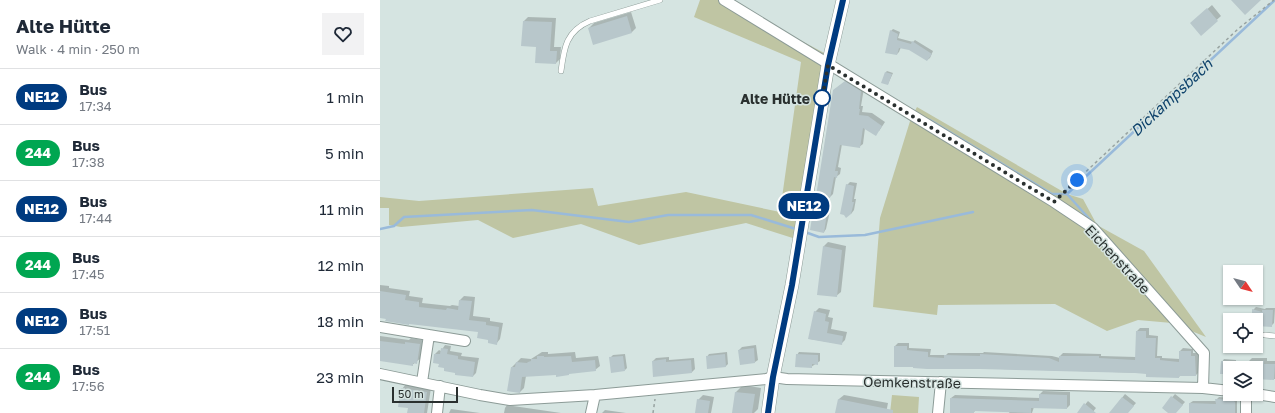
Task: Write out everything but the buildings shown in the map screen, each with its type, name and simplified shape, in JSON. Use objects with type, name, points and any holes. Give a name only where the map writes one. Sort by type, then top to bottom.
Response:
[{"type":"street","name":"Eichenstraße","points":[[724,0],[1054,202],[1093,228],[1204,353],[1203,388]]},
{"type":"street","points":[[768,413],[773,377],[792,285],[828,65],[844,0]]},
{"type":"street","points":[[380,327],[465,341]]},
{"type":"street","points":[[422,382],[429,335]]},
{"type":"street","name":"Oemkenstraße","points":[[380,374],[510,400],[766,380],[773,377],[787,379],[1203,388],[1223,390]]},
{"type":"street","points":[[938,413],[941,382]]},
{"type":"street","points":[[437,413],[440,386]]},
{"type":"street","points":[[591,413],[594,394]]},
{"type":"street","points":[[1263,395],[1275,397]]},
{"type":"street","points":[[1246,401],[1246,413]]},
{"type":"lane","points":[[561,72],[565,44],[569,37],[580,26],[590,21],[660,0]]},
{"type":"lane","points":[[1265,336],[1275,336]]},
{"type":"path","points":[[1054,202],[1238,29],[1274,0]]},
{"type":"path","points":[[653,413],[657,389]]},
{"type":"green space","points":[[700,0],[725,0],[826,54],[799,240],[746,223],[639,245],[581,224],[513,238],[478,220],[401,227],[389,225],[389,208],[380,208],[380,197],[419,201],[593,188],[598,206],[686,192],[780,212],[801,62],[694,17]]},
{"type":"green space","points":[[917,107],[1067,194],[1083,199],[1097,225],[1144,251],[1206,337],[1172,323],[1138,320],[1107,331],[1055,304],[938,305],[937,315],[873,307],[880,218],[911,118]]},
{"type":"green space","points":[[892,395],[919,397],[918,413],[890,413]]},
{"type":"waterway","name":"Dickampsbach","points":[[1067,194],[1275,0]]},
{"type":"waterway","points":[[930,120],[1052,194],[1067,194],[1093,223]]},
{"type":"waterway","points":[[380,229],[394,226],[404,217],[532,210],[629,222],[668,215],[751,215],[796,229]]},
{"type":"waterway","points":[[805,232],[819,237],[865,235],[973,212]]},
{"type":"bus line","name":"NE12","points":[[768,413],[773,377],[792,285],[828,65],[843,0]]},
{"type":"place","name":"Alte Hütte","points":[[822,98]]},
{"type":"route","points":[[822,98],[822,100],[828,65],[1054,202],[1077,180]]}]
